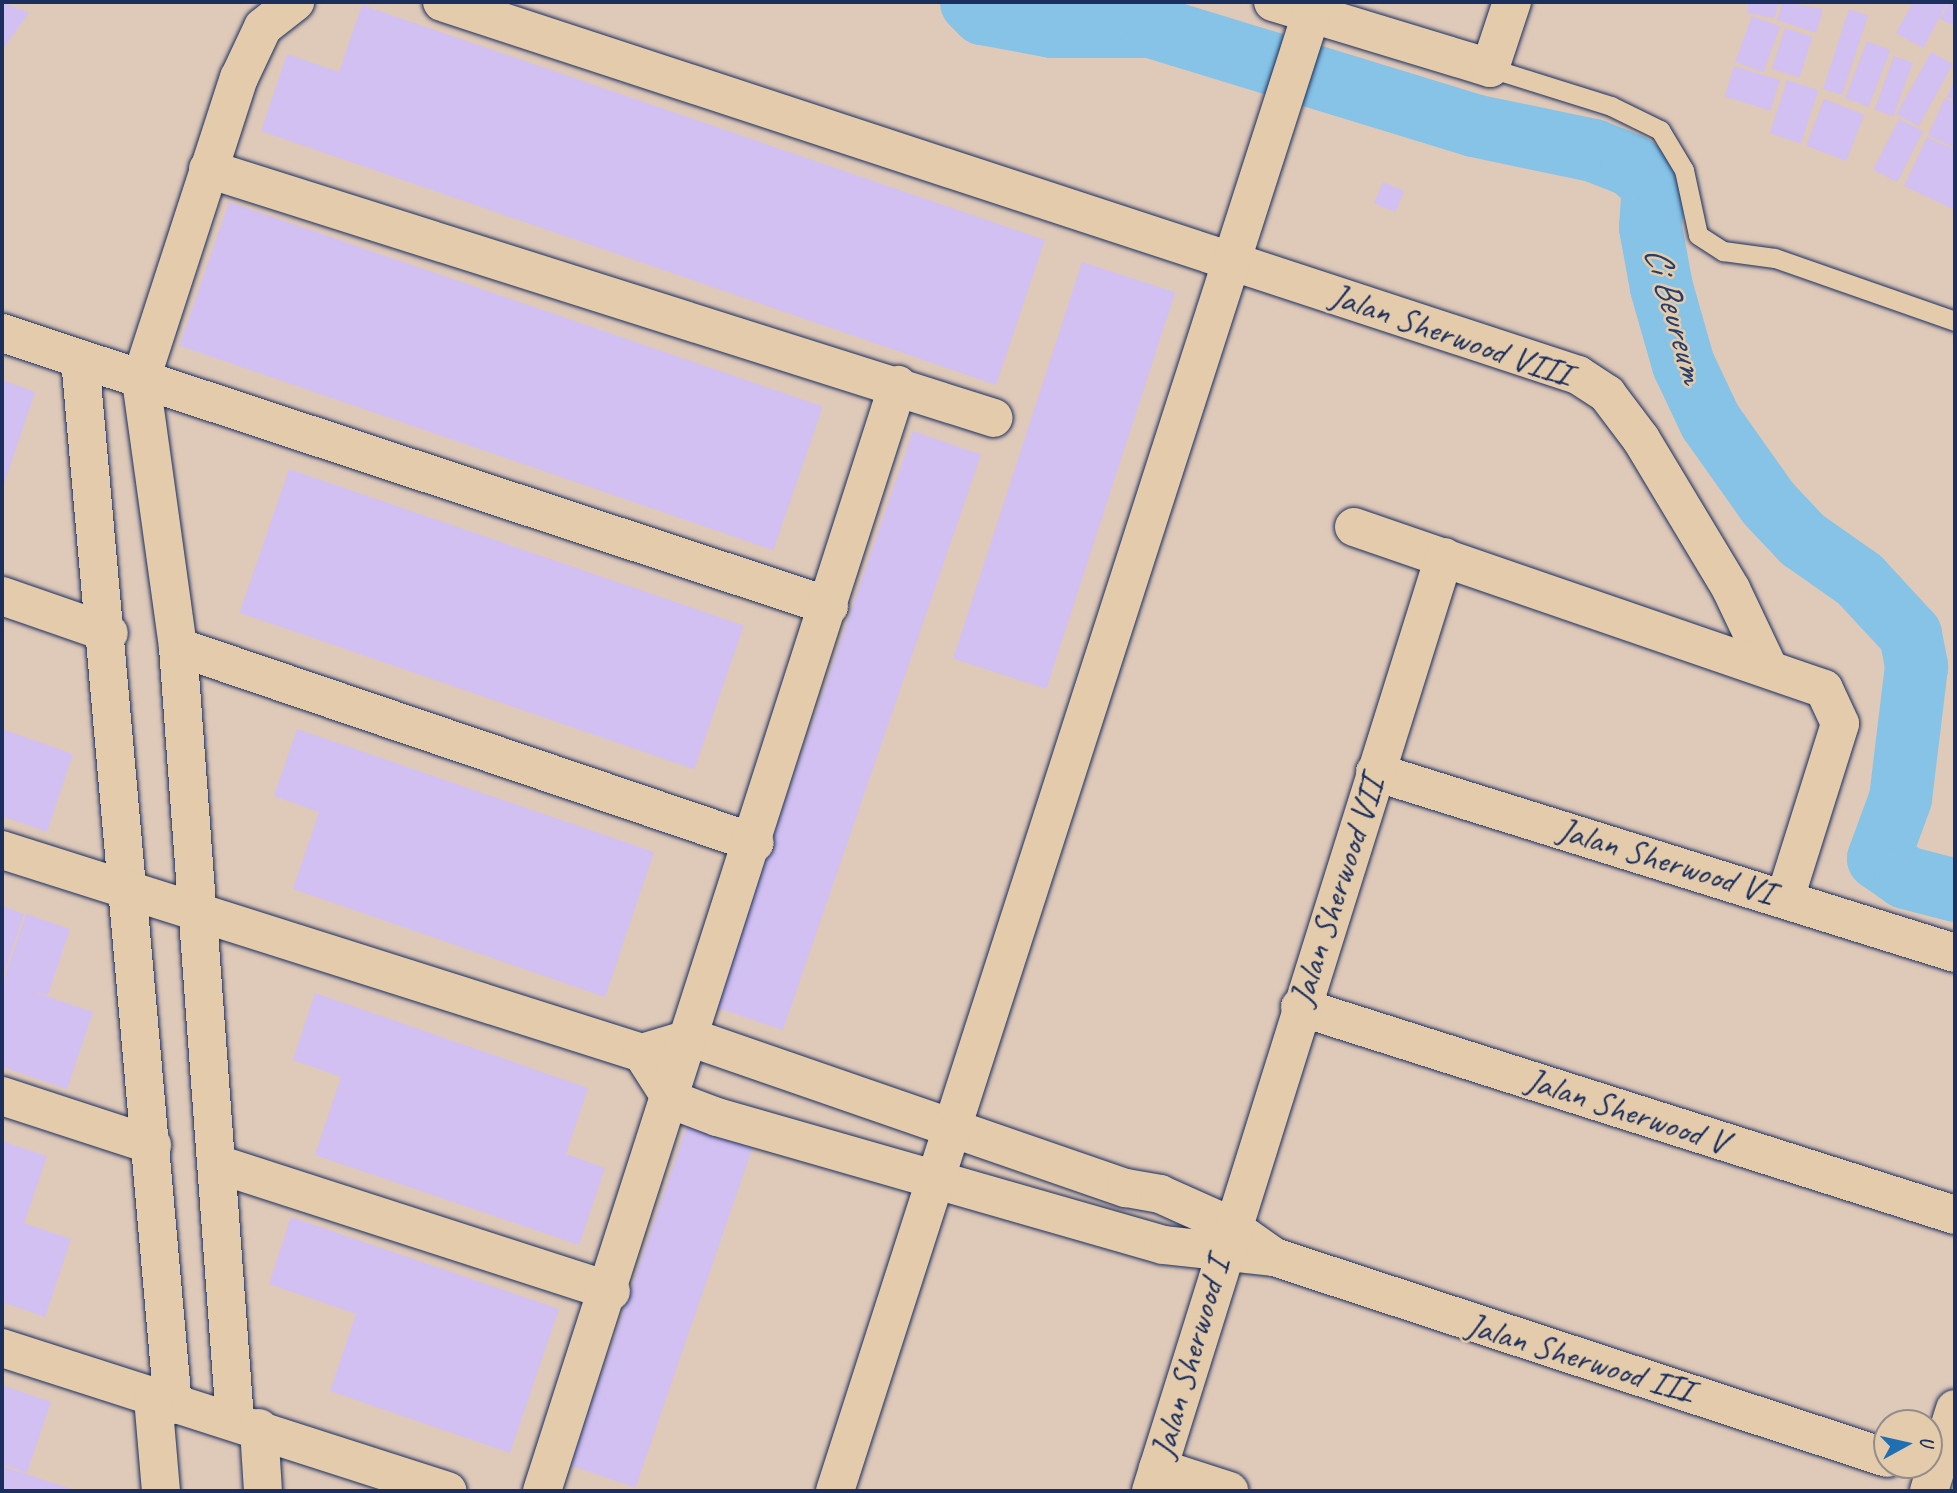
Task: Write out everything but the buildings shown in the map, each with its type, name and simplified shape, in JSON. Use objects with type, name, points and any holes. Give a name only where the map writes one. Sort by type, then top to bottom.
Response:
[{"type":"street","points":[[262,1491],[247,1424],[217,1164],[178,647],[141,379],[208,169],[263,27],[295,2]]},
{"type":"street","name":"Jalan Sherwood VIII","points":[[442,2],[1229,262],[1499,346],[1578,375],[1607,394],[1731,589],[1768,667]]},
{"type":"street","points":[[1273,2],[1310,20],[1490,68],[1513,2]]},
{"type":"street","points":[[835,1491],[929,1183],[1229,262],[1291,88],[1310,20]]},
{"type":"street","points":[[208,169],[898,385],[994,418]]},
{"type":"street","points":[[2,333],[829,606]]},
{"type":"street","points":[[80,359],[109,633],[152,1145],[163,1402],[161,1491]]},
{"type":"street","points":[[542,1491],[611,1291],[898,385]]},
{"type":"street","points":[[1354,527],[1768,667],[1824,689],[1840,724],[1786,898]]},
{"type":"street","name":"Jalan Sherwood VII","points":[[1225,1240],[1444,557]]},
{"type":"street","points":[[2,596],[109,633]]},
{"type":"street","points":[[178,647],[755,843]]},
{"type":"street","name":"Jalan Sherwood VI","points":[[1375,772],[1786,898],[1955,953]]},
{"type":"street","points":[[2,850],[642,1053],[692,1038],[750,1062],[949,1124],[1126,1188],[1160,1194],[1225,1240]]},
{"type":"street","name":"Jalan Sherwood V","points":[[1300,1007],[1955,1215]]},
{"type":"street","points":[[642,1053],[672,1100],[929,1183],[1225,1240]]},
{"type":"street","points":[[2,1096],[152,1145]]},
{"type":"street","points":[[217,1164],[611,1291]]},
{"type":"street","name":"Jalan Sherwood III","points":[[1225,1240],[1873,1453]]},
{"type":"street","name":"Jalan Sherwood I","points":[[1155,1479],[1225,1240]]},
{"type":"street","points":[[2,1348],[163,1402],[247,1424],[448,1491]]},
{"type":"street","points":[[1943,1436],[1955,1409]]},
{"type":"street","points":[[1155,1479],[1229,1491]]},
{"type":"lane","points":[[1490,68],[1611,106],[1660,130],[1684,170],[1698,235],[1723,251],[1775,258],[1955,321]]},
{"type":"waterway","name":"Ci Beureum","points":[[971,2],[982,13],[1052,26],[1150,26],[1473,125],[1593,150],[1631,165],[1653,184],[1650,227],[1661,287],[1683,364],[1710,421],[1768,503],[1802,539],[1859,579],[1910,634],[1916,666],[1900,798],[1878,858],[1905,877],[1955,890]]}]
